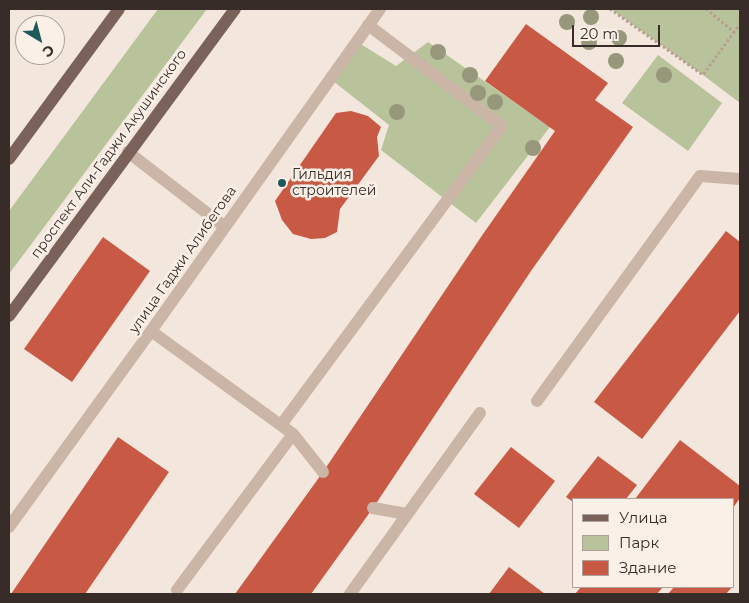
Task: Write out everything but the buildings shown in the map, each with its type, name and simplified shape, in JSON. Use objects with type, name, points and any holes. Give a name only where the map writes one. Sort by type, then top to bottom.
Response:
[{"type":"main road","points":[[9,160],[120,9]]},
{"type":"main road","name":"проспект Али-Гаджи Акушинского","points":[[9,316],[234,9]]},
{"type":"street","name":"улица Гаджи Алибегова","points":[[9,526],[151,331],[380,9]]},
{"type":"street","points":[[282,425],[502,126],[368,25]]},
{"type":"street","points":[[128,152],[225,227]]},
{"type":"street","points":[[536,401],[700,176],[740,179]]},
{"type":"street","points":[[151,331],[293,434],[323,472]]},
{"type":"street","points":[[350,594],[480,413]]},
{"type":"street","points":[[177,590],[293,434]]},
{"type":"street","points":[[373,508],[407,514]]},
{"type":"path","points":[[610,9],[703,75],[740,24]]},
{"type":"path","points":[[706,9],[734,32]]},
{"type":"green space","points":[[158,9],[207,9],[9,274],[9,211]]},
{"type":"green space","points":[[611,9],[740,9],[740,103],[703,75]]},
{"type":"green space","points":[[428,42],[550,127],[476,223],[381,150],[389,125],[333,81],[359,43],[396,66]]},
{"type":"green space","points":[[658,55],[722,103],[688,151],[622,103]]},
{"type":"place","name":"Гильдия строителей","points":[[282,183]]}]
